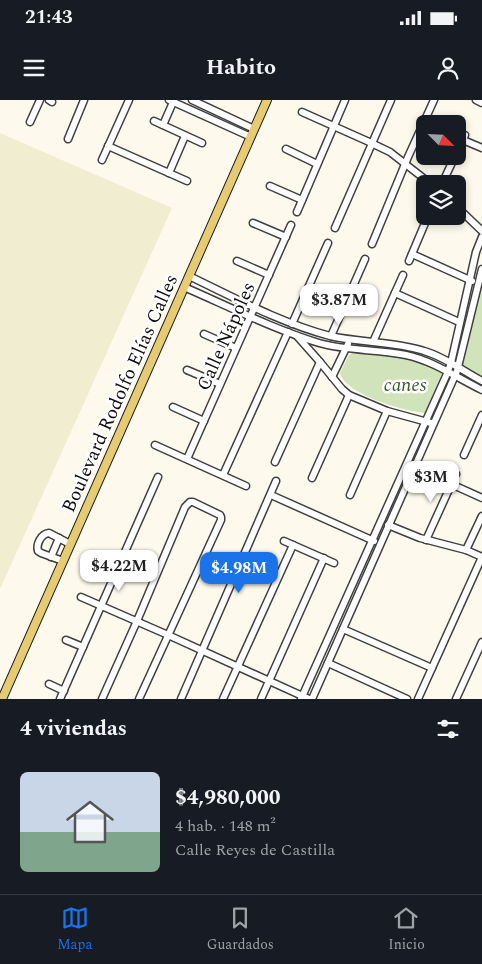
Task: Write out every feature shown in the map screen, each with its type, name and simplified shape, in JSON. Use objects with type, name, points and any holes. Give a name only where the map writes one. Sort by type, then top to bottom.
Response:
[{"type":"main road","name":"Boulevard Rodolfo Elías Calles","points":[[2,699],[267,100]]},
{"type":"street","points":[[30,122],[40,100]]},
{"type":"street","points":[[68,139],[84,100]]},
{"type":"street","points":[[102,160],[128,100]]},
{"type":"street","points":[[192,100],[252,133]]},
{"type":"street","points":[[297,212],[345,100]]},
{"type":"street","points":[[335,228],[392,100]]},
{"type":"street","points":[[372,244],[434,100]]},
{"type":"street","points":[[476,100],[482,103]]},
{"type":"street","points":[[163,125],[172,101],[252,133]]},
{"type":"street","points":[[302,112],[390,152],[420,175]]},
{"type":"street","points":[[154,122],[202,143]]},
{"type":"street","points":[[169,173],[185,136]]},
{"type":"street","points":[[466,138],[482,148]]},
{"type":"street","points":[[108,146],[186,181]]},
{"type":"street","points":[[286,149],[317,164]]},
{"type":"street","points":[[270,186],[302,200]]},
{"type":"street","points":[[466,216],[482,231]]},
{"type":"street","points":[[254,223],[286,237]]},
{"type":"street","points":[[409,261],[424,225]]},
{"type":"street","name":"Calle Nápoles","points":[[186,459],[291,226]]},
{"type":"street","points":[[306,698],[372,540],[448,371],[476,252],[482,237]]},
{"type":"street","points":[[292,324],[328,243]]},
{"type":"street","points":[[412,254],[478,283]]},
{"type":"street","points":[[237,260],[269,274]]},
{"type":"street","points":[[331,336],[365,260]]},
{"type":"street","points":[[306,698],[328,663],[455,376],[482,269]]},
{"type":"street","points":[[373,342],[403,275]]},
{"type":"street","points":[[189,276],[292,324],[331,336],[394,344],[427,351],[482,381]]},
{"type":"street","points":[[184,287],[288,332],[321,343],[396,354],[430,362],[482,390]]},
{"type":"street","points":[[395,293],[459,322]]},
{"type":"street","points":[[222,475],[288,332]]},
{"type":"street","points":[[204,334],[236,348]]},
{"type":"street","points":[[296,335],[349,395],[388,411],[434,424]]},
{"type":"street","points":[[332,377],[350,339]]},
{"type":"street","points":[[275,462],[320,362]]},
{"type":"street","points":[[187,370],[220,384]]},
{"type":"street","points":[[312,478],[349,395]]},
{"type":"street","points":[[173,407],[204,421]]},
{"type":"street","points":[[350,495],[388,411]]},
{"type":"street","points":[[464,455],[482,415]]},
{"type":"street","points":[[155,445],[246,486]]},
{"type":"street","points":[[426,540],[456,474]]},
{"type":"street","points":[[60,699],[158,477]]},
{"type":"street","points":[[181,699],[276,481]]},
{"type":"street","points":[[451,484],[482,498]]},
{"type":"street","points":[[270,495],[380,544]]},
{"type":"street","points":[[102,699],[137,622],[185,507],[190,502],[194,502],[220,515],[221,520],[139,699]]},
{"type":"street","points":[[466,550],[482,516]]},
{"type":"street","points":[[388,525],[426,540],[466,550],[482,557],[418,699]]},
{"type":"street","points":[[63,561],[41,553],[38,551],[38,545],[45,533],[49,533],[70,544]]},
{"type":"street","points":[[51,556],[59,538]]},
{"type":"street","points":[[284,541],[334,563]]},
{"type":"street","points":[[223,699],[293,545]]},
{"type":"street","points":[[261,699],[324,558]]},
{"type":"street","points":[[81,597],[306,698]]},
{"type":"street","points":[[343,629],[432,668]]},
{"type":"street","points":[[66,640],[83,647]]},
{"type":"street","points":[[456,699],[482,642]]},
{"type":"street","points":[[328,663],[407,699]]},
{"type":"street","points":[[49,684],[64,690]]},
{"type":"shaded area","points":[[0,133],[172,208],[0,589]]},
{"type":"green space","points":[[482,290],[482,377],[462,365]]},
{"type":"green space","name":"canes","points":[[354,352],[410,359],[441,372],[425,413],[377,401],[353,388],[340,373],[349,355]]}]
